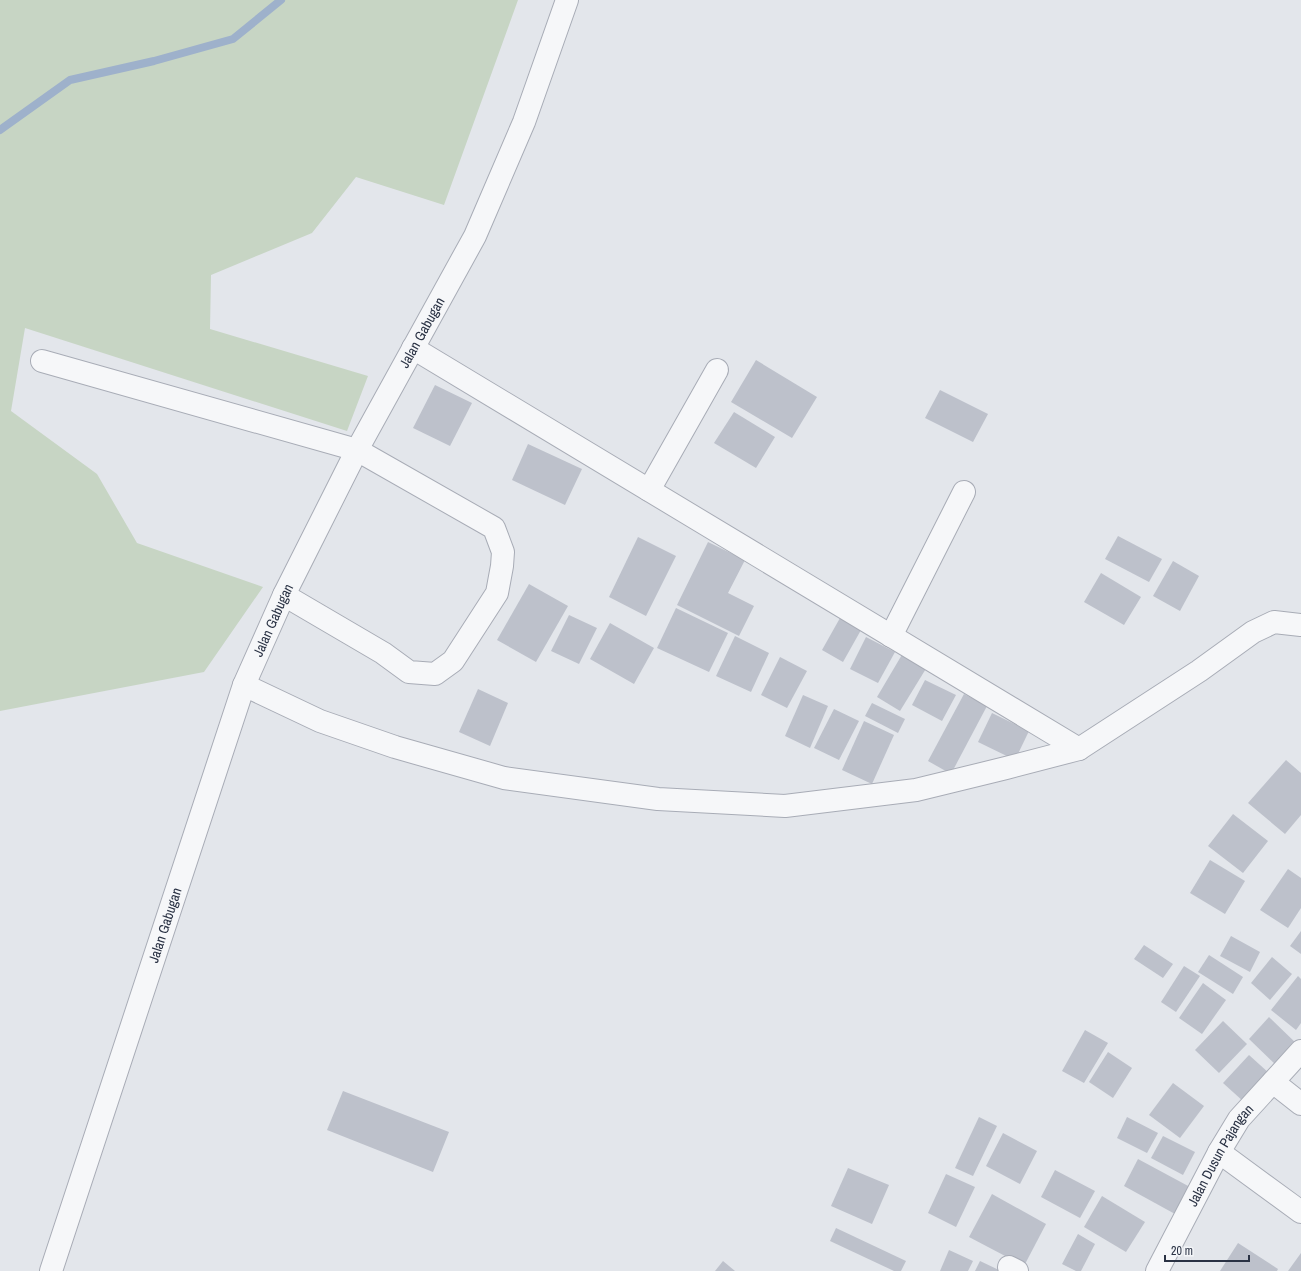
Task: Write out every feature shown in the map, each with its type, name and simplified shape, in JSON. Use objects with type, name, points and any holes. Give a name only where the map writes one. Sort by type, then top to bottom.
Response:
[{"type":"street","name":"Jalan Gabugan","points":[[51,1271],[244,685],[284,595],[357,450],[475,236],[524,122],[567,0]]},
{"type":"street","points":[[413,348],[1079,748]]},
{"type":"street","points":[[42,361],[357,450],[494,528],[503,552],[497,593],[453,661],[435,674],[409,672],[383,653],[284,595]]},
{"type":"street","points":[[650,490],[717,370]]},
{"type":"street","points":[[891,636],[964,492]]},
{"type":"street","points":[[244,685],[320,721],[395,747],[504,778],[658,799],[786,806],[916,790],[1079,748],[1199,671],[1253,632],[1274,622],[1301,625]]},
{"type":"street","name":"Jalan Dusun Pajangan","points":[[1157,1271],[1219,1152],[1239,1119],[1301,1051]]},
{"type":"street","points":[[1273,1082],[1301,1104]]},
{"type":"street","points":[[1219,1152],[1301,1212]]},
{"type":"green space","points":[[0,0],[518,0],[444,205],[356,177],[312,233],[211,275],[210,329],[368,376],[347,431],[25,328],[11,411],[97,474],[137,543],[263,587],[204,672],[0,711]]},
{"type":"building","points":[[756,360],[817,397],[792,438],[731,402]]},
{"type":"building","points":[[435,385],[472,403],[450,446],[413,428]]},
{"type":"building","points":[[940,390],[988,414],[973,442],[925,418]]},
{"type":"building","points":[[734,412],[775,437],[756,468],[714,443]]},
{"type":"building","points":[[528,444],[582,469],[565,505],[512,480]]},
{"type":"building","points":[[1118,536],[1162,559],[1149,582],[1105,559]]},
{"type":"building","points":[[638,537],[676,556],[646,616],[609,597]]},
{"type":"building","points":[[708,542],[745,560],[728,593],[754,606],[739,636],[677,605]]},
{"type":"building","points":[[1173,561],[1199,576],[1180,611],[1153,596]]},
{"type":"building","points":[[1101,573],[1141,597],[1124,625],[1084,602]]},
{"type":"building","points":[[529,584],[568,606],[536,662],[497,640]]},
{"type":"building","points":[[676,608],[728,633],[709,672],[657,648]]},
{"type":"building","points":[[569,615],[597,628],[579,664],[551,651]]},
{"type":"building","points":[[840,618],[861,630],[843,662],[822,650]]},
{"type":"building","points":[[610,623],[654,648],[634,684],[590,659]]},
{"type":"building","points":[[735,636],[769,653],[751,692],[716,676]]},
{"type":"building","points":[[866,637],[895,652],[878,683],[850,669]]},
{"type":"building","points":[[903,653],[927,667],[900,711],[877,697]]},
{"type":"building","points":[[780,657],[807,671],[787,708],[761,695]]},
{"type":"building","points":[[925,680],[956,695],[942,721],[912,705]]},
{"type":"building","points":[[478,689],[508,703],[490,746],[459,732]]},
{"type":"building","points":[[964,694],[987,706],[951,774],[928,761]]},
{"type":"building","points":[[803,695],[828,706],[810,748],[785,736]]},
{"type":"building","points":[[872,703],[905,719],[898,733],[865,716]]},
{"type":"building","points":[[834,709],[859,721],[839,760],[814,748]]},
{"type":"building","points":[[992,713],[1029,731],[1015,760],[978,742]]},
{"type":"building","points":[[864,721],[894,735],[872,784],[842,770]]},
{"type":"building","points":[[1286,760],[1301,773],[1301,815],[1285,834],[1248,803]]},
{"type":"building","points":[[1233,814],[1268,841],[1243,873],[1208,846]]},
{"type":"building","points":[[1210,860],[1245,881],[1225,914],[1190,893]]},
{"type":"building","points":[[1288,869],[1301,878],[1301,908],[1288,928],[1260,910]]},
{"type":"building","points":[[1301,931],[1301,954],[1290,946]]},
{"type":"building","points":[[1231,936],[1260,952],[1250,972],[1220,956]]},
{"type":"building","points":[[1144,945],[1173,964],[1163,978],[1134,959]]},
{"type":"building","points":[[1209,955],[1243,977],[1233,994],[1198,972]]},
{"type":"building","points":[[1272,957],[1292,974],[1270,1000],[1251,983]]},
{"type":"building","points":[[1184,966],[1200,976],[1176,1012],[1161,1002]]},
{"type":"building","points":[[1298,976],[1301,979],[1301,1023],[1296,1030],[1271,1010]]},
{"type":"building","points":[[1203,983],[1226,1000],[1202,1034],[1179,1018]]},
{"type":"building","points":[[1269,1017],[1299,1046],[1278,1067],[1249,1039]]},
{"type":"building","points":[[1223,1021],[1247,1044],[1219,1073],[1195,1050]]},
{"type":"building","points":[[1085,1030],[1108,1043],[1084,1083],[1062,1071]]},
{"type":"building","points":[[1108,1052],[1132,1068],[1113,1098],[1089,1082]]},
{"type":"building","points":[[1249,1055],[1270,1074],[1244,1102],[1223,1083]]},
{"type":"building","points":[[1173,1083],[1204,1106],[1180,1138],[1149,1115]]},
{"type":"building","points":[[343,1091],[449,1132],[433,1172],[327,1130]]},
{"type":"building","points":[[979,1117],[997,1126],[973,1176],[955,1168]]},
{"type":"building","points":[[1127,1117],[1158,1133],[1147,1153],[1117,1138]]},
{"type":"building","points":[[1003,1133],[1037,1151],[1020,1184],[986,1166]]},
{"type":"building","points":[[1163,1136],[1195,1152],[1183,1175],[1151,1158]]},
{"type":"building","points":[[1138,1159],[1190,1187],[1175,1214],[1124,1186]]},
{"type":"building","points":[[848,1168],[889,1185],[872,1224],[831,1206]]},
{"type":"building","points":[[1055,1170],[1095,1191],[1080,1218],[1041,1197]]},
{"type":"building","points":[[946,1174],[975,1187],[956,1227],[928,1213]]},
{"type":"building","points":[[992,1194],[1046,1224],[1024,1266],[969,1237]]},
{"type":"building","points":[[1102,1196],[1145,1222],[1126,1252],[1084,1227]]},
{"type":"building","points":[[836,1228],[906,1261],[901,1271],[894,1271],[830,1241]]},
{"type":"building","points":[[1078,1234],[1095,1244],[1081,1271],[1076,1271],[1062,1264]]},
{"type":"building","points":[[1238,1243],[1278,1269],[1277,1271],[1220,1271]]},
{"type":"building","points":[[949,1250],[973,1261],[968,1271],[940,1271]]},
{"type":"building","points":[[1301,1253],[1301,1271],[1288,1271]]},
{"type":"building","points":[[723,1261],[735,1271],[715,1271]]},
{"type":"building","points":[[980,1261],[1001,1271],[975,1271]]},
{"type":"waterway","points":[[0,130],[70,80],[154,61],[233,39],[281,0]]}]
